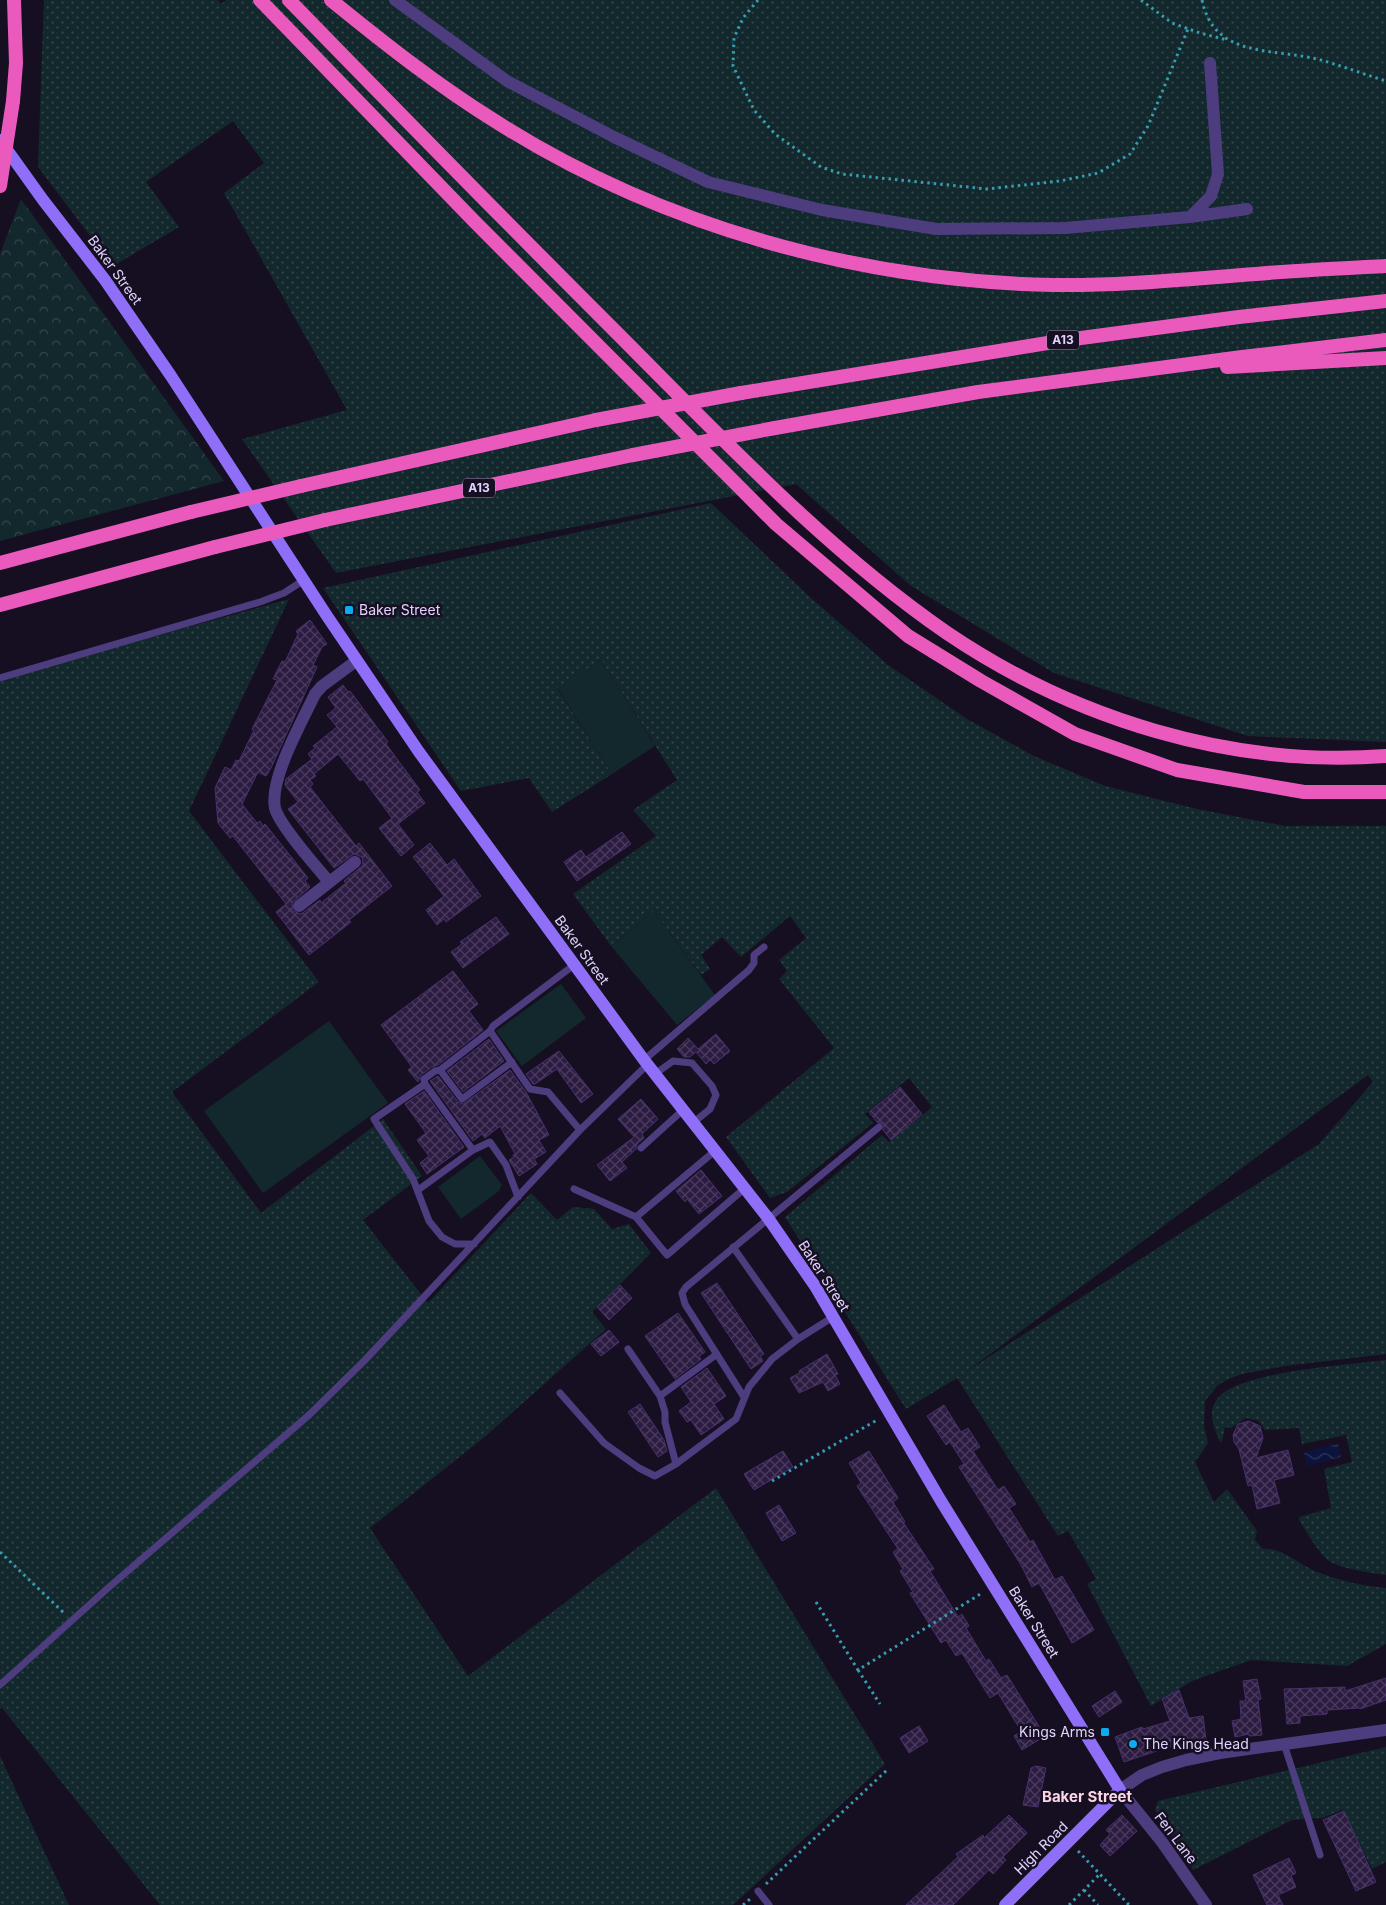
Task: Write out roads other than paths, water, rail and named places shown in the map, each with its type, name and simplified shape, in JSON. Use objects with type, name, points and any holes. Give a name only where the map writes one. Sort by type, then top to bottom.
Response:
[{"type":"highway","points":[[0,186],[13,101],[16,63],[14,0]]},
{"type":"highway","points":[[260,0],[481,228],[776,524],[908,636],[981,681],[1075,734],[1177,770],[1304,792],[1386,792]]},
{"type":"highway","points":[[289,0],[762,478],[872,576],[950,634],[1037,684],[1087,707],[1156,731],[1252,752],[1322,757],[1360,758],[1386,756]]},
{"type":"highway","points":[[332,0],[454,95],[539,147],[626,191],[672,210],[716,226],[804,251],[909,272],[1003,283],[1054,285],[1160,282],[1386,266]]},
{"type":"highway","name":"A13","points":[[0,564],[191,512],[596,420],[741,393],[1066,340],[1386,300]]},
{"type":"highway","name":"A13","points":[[0,605],[215,547],[325,520],[633,455],[978,392],[1386,340]]},
{"type":"highway","points":[[1110,374],[1386,358]]},
{"type":"main road","name":"Baker Street","points":[[0,140],[43,200],[105,280],[172,376],[356,661],[418,752],[649,1066],[768,1218],[833,1317],[941,1501],[1120,1790]]},
{"type":"main road","name":"High Road","points":[[1005,1905],[1120,1790]]},
{"type":"street","points":[[395,0],[508,81],[614,137],[708,182],[822,210],[936,230],[1066,228],[1190,217],[1247,209]]},
{"type":"street","points":[[1190,217],[1211,196],[1218,174],[1210,64]]},
{"type":"street","points":[[329,882],[283,824],[276,809],[274,795],[278,776],[315,694],[322,686],[356,661]]},
{"type":"street","points":[[299,906],[355,862]]},
{"type":"street","points":[[1120,1790],[1142,1776],[1162,1767],[1186,1760],[1220,1753],[1386,1730]]},
{"type":"street","name":"Fen Lane","points":[[1120,1790],[1162,1842],[1206,1905]]},
{"type":"lane","points":[[0,678],[260,602],[284,593],[304,580]]},
{"type":"lane","points":[[0,1685],[72,1620],[309,1415],[365,1360],[580,1130],[749,970],[754,963],[754,955],[764,947]]},
{"type":"lane","points":[[473,1150],[425,1084],[424,1079],[435,1071],[440,1070],[490,1031],[492,1026],[574,966]]},
{"type":"lane","points":[[490,1031],[530,1089],[548,1092],[580,1130]]},
{"type":"lane","points":[[440,1070],[462,1099],[512,1062]]},
{"type":"lane","points":[[649,1066],[673,1062],[692,1063],[712,1086],[716,1095],[710,1109],[694,1122]]},
{"type":"lane","points":[[425,1084],[374,1119],[414,1179],[429,1221],[442,1237],[455,1244],[474,1244]]},
{"type":"lane","points":[[642,1148],[684,1109]]},
{"type":"lane","points":[[744,1397],[685,1304],[682,1293],[686,1287],[733,1247],[879,1127]]},
{"type":"lane","points":[[418,1190],[473,1150],[490,1142],[506,1165],[518,1197]]},
{"type":"lane","points":[[636,1217],[716,1150]]},
{"type":"lane","points":[[574,1189],[636,1217],[667,1255],[745,1188]]},
{"type":"lane","points":[[733,1247],[798,1339]]},
{"type":"lane","points":[[560,1393],[604,1443],[639,1468],[656,1476],[676,1464],[736,1419],[749,1387],[772,1359],[798,1339],[833,1317]]},
{"type":"lane","points":[[628,1349],[660,1396],[676,1464]]},
{"type":"lane","points":[[660,1396],[717,1354]]},
{"type":"lane","points":[[1284,1744],[1320,1855]]},
{"type":"lane","points":[[758,1891],[769,1905]]},
{"type":"water","points":[[1338,1444],[1341,1457],[1307,1466],[1304,1452]]},
{"type":"place","name":"Baker Street","points":[[349,610]]},
{"type":"place","name":"Kings Arms","points":[[1105,1732]]},
{"type":"place","name":"The Kings Head","points":[[1133,1744]]},
{"type":"district","name":"Baker Street","points":[[1087,1797]]}]
